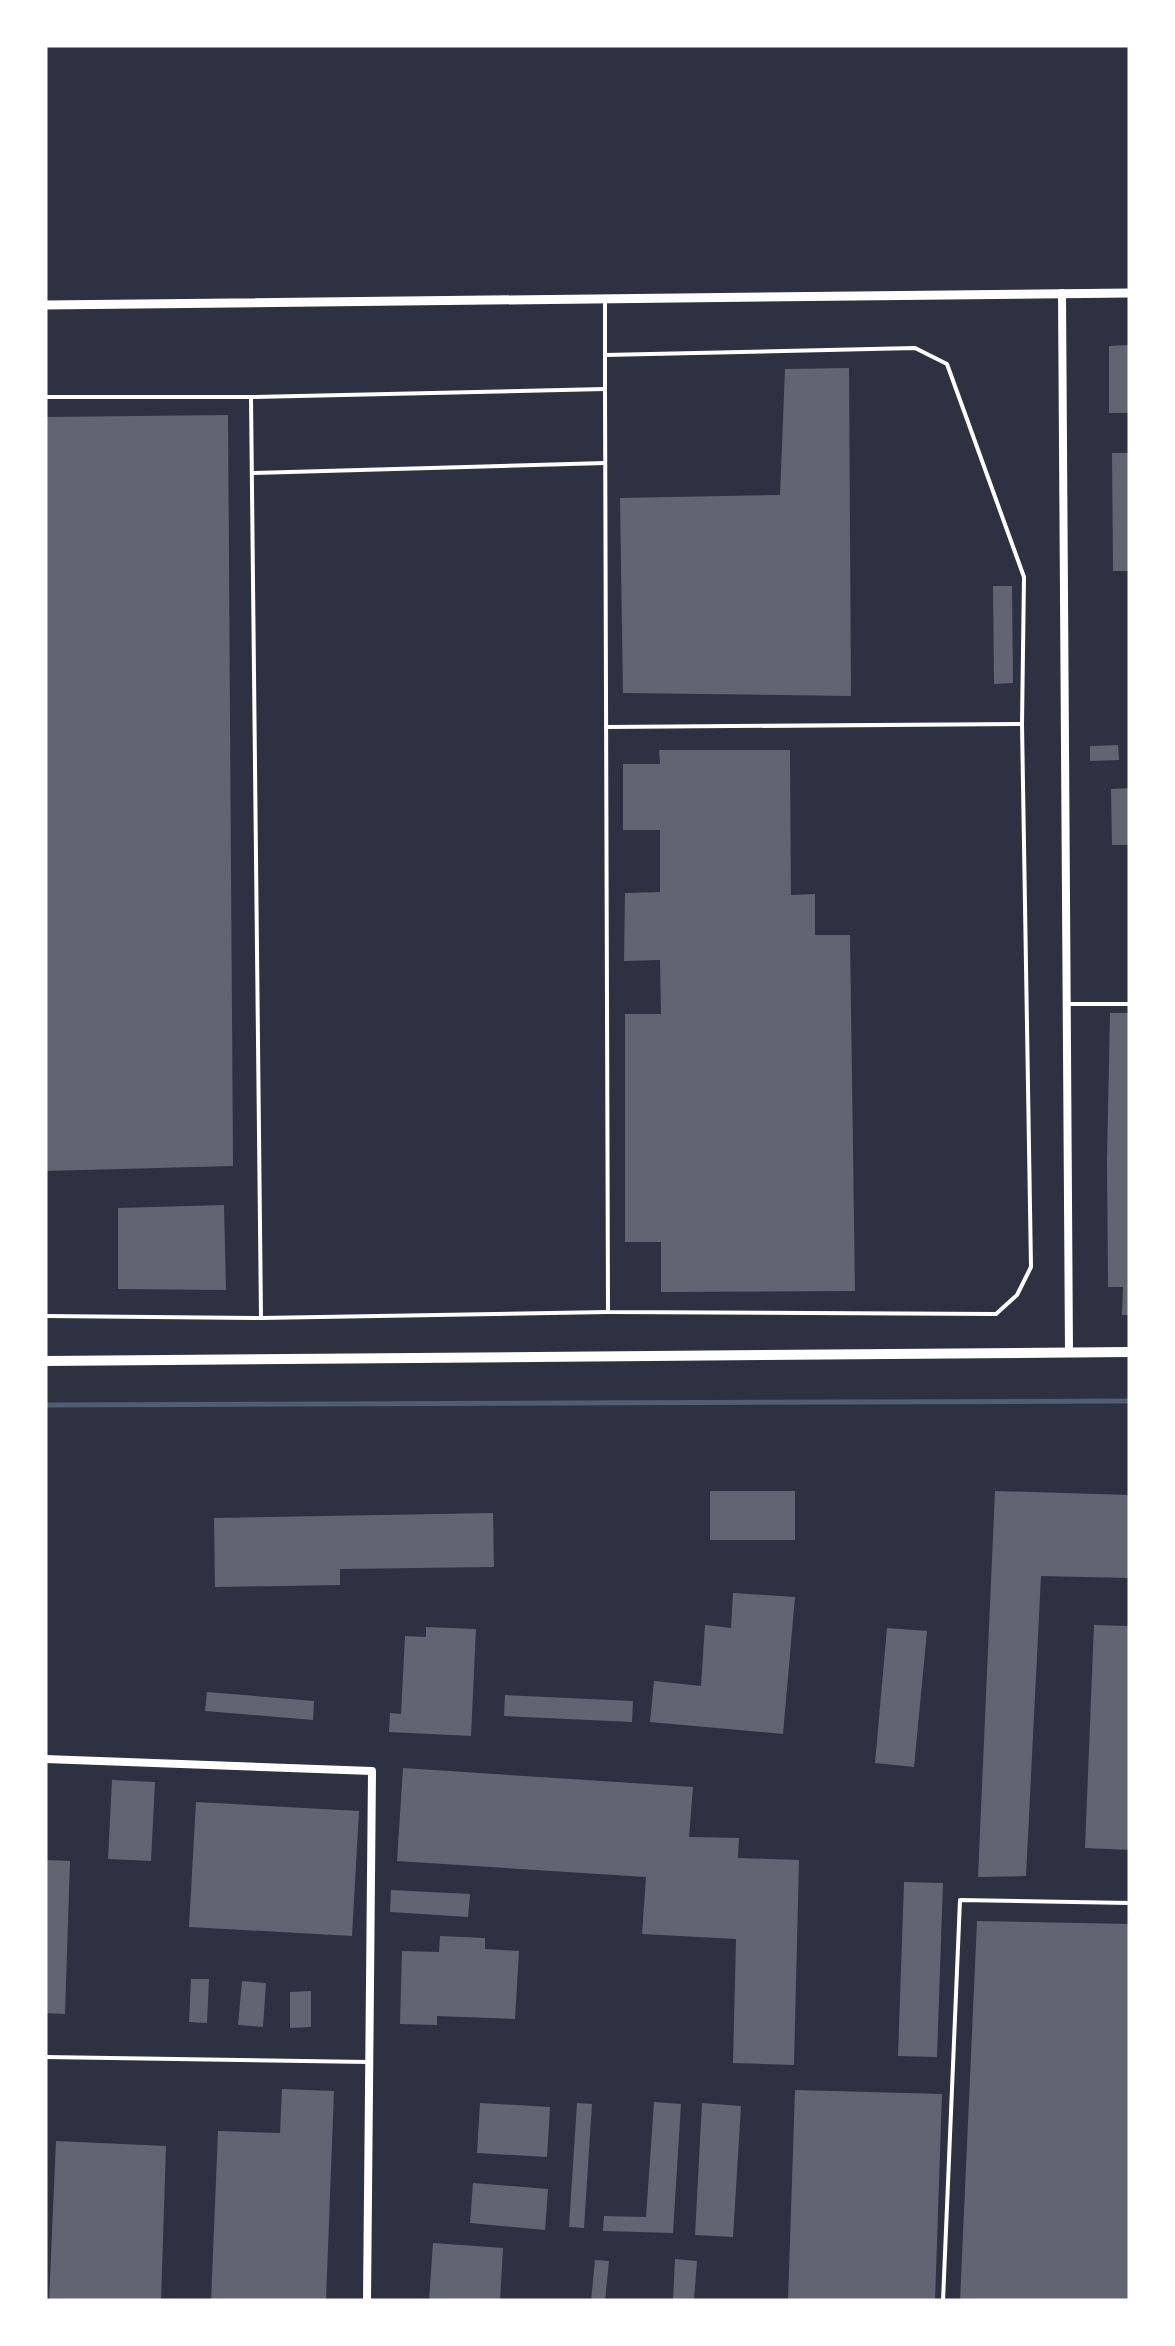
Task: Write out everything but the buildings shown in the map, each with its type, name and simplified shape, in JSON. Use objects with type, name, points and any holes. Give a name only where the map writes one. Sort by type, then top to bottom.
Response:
[{"type":"main road","points":[[45,1361],[1130,1352]]},
{"type":"street","points":[[45,304],[1130,292]]},
{"type":"street","points":[[1062,293],[1069,1352]]},
{"type":"street","points":[[45,1760],[372,1770],[367,2301]]},
{"type":"lane","points":[[604,298],[608,1312]]},
{"type":"lane","points":[[45,1316],[996,1314],[1017,1295],[1030,1267],[1022,724],[1024,577],[947,364],[915,348],[605,355]]},
{"type":"lane","points":[[45,397],[605,388]]},
{"type":"lane","points":[[252,396],[261,1318]]},
{"type":"lane","points":[[252,473],[605,462]]},
{"type":"lane","points":[[606,727],[1022,724]]},
{"type":"lane","points":[[1067,1004],[1130,1004]]},
{"type":"lane","points":[[944,2301],[960,1900],[1130,1903]]},
{"type":"lane","points":[[45,2057],[369,2062]]},
{"type":"waterway","points":[[45,1405],[1130,1401]]}]
